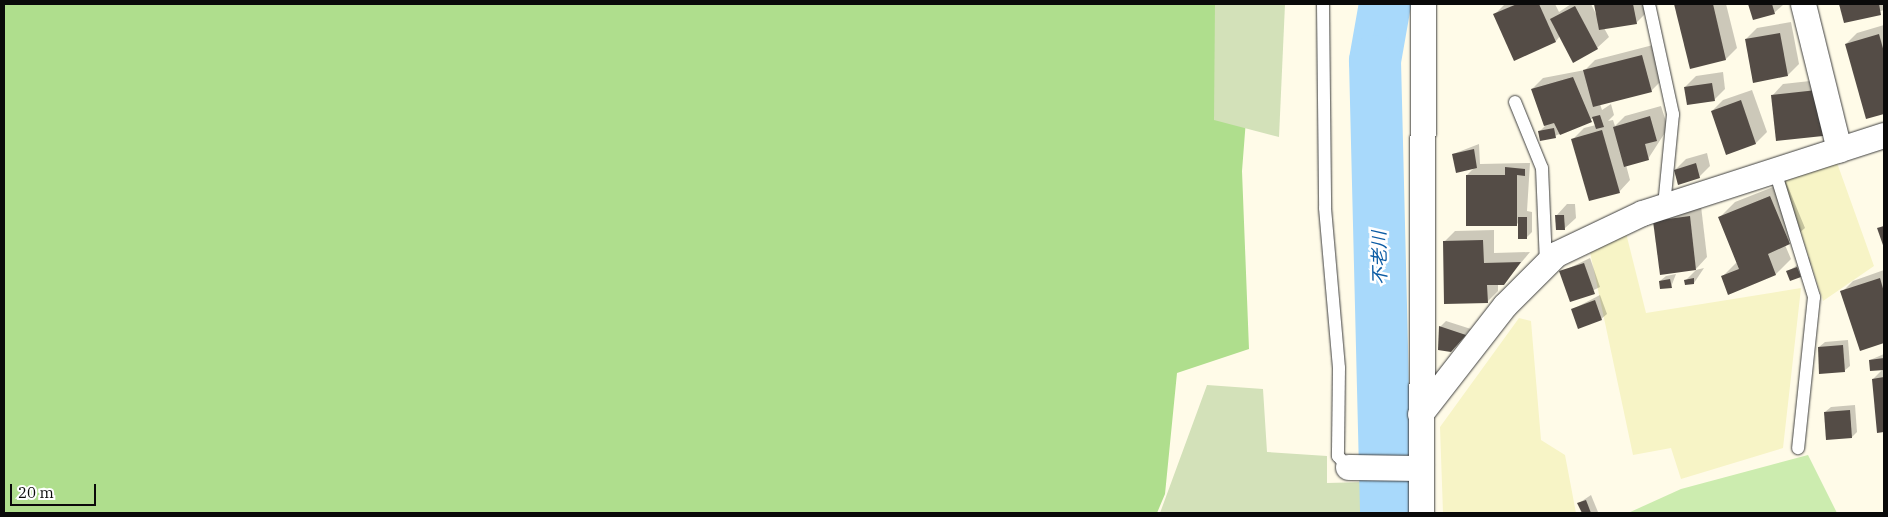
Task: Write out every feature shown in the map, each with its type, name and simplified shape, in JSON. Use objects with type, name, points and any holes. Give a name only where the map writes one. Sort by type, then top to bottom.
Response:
[{"type":"street","points":[[1421,513],[1423,4]]},
{"type":"street","points":[[1804,4],[1839,150]]},
{"type":"street","points":[[1420,414],[1505,305],[1556,254],[1664,206],[1884,135]]},
{"type":"street","points":[[1348,467],[1421,468]]},
{"type":"lane","points":[[1323,4],[1325,208],[1339,368],[1338,456],[1348,467]]},
{"type":"lane","points":[[1649,4],[1673,114],[1664,206]]},
{"type":"lane","points":[[1515,102],[1542,168],[1546,264]]},
{"type":"lane","points":[[1775,171],[1814,297],[1798,448]]},
{"type":"shaded area","points":[[1836,160],[1874,266],[1823,301],[1783,177]]},
{"type":"shaded area","points":[[1626,233],[1646,313],[1801,288],[1783,448],[1681,479],[1671,448],[1633,455],[1590,252]]},
{"type":"shaded area","points":[[1519,318],[1531,321],[1541,440],[1565,455],[1576,513],[1443,513],[1440,427]]},
{"type":"green space","points":[[4,4],[1255,4],[1242,171],[1249,349],[1177,373],[1165,494],[1157,513],[4,513]]},
{"type":"green space","points":[[1215,4],[1285,4],[1279,137],[1214,120]]},
{"type":"green space","points":[[1207,385],[1263,389],[1267,452],[1327,456],[1327,483],[1365,482],[1365,513],[1160,513]]},
{"type":"green space","points":[[1808,455],[1837,513],[1628,513],[1681,489]]},
{"type":"building","points":[[1517,4],[1539,4],[1556,42],[1514,61],[1493,14]]},
{"type":"building","points":[[1594,4],[1633,4],[1637,24],[1599,30]]},
{"type":"building","points":[[1674,4],[1713,4],[1726,60],[1690,69]]},
{"type":"building","points":[[1748,4],[1772,4],[1775,14],[1753,20]]},
{"type":"building","points":[[1839,4],[1879,4],[1881,15],[1844,23]]},
{"type":"building","points":[[1575,6],[1598,49],[1573,63],[1550,19]]},
{"type":"building","points":[[1780,33],[1788,76],[1753,83],[1745,39]]},
{"type":"building","points":[[1879,34],[1884,52],[1884,114],[1866,119],[1845,44]]},
{"type":"building","points":[[1642,55],[1652,92],[1593,107],[1583,70]]},
{"type":"building","points":[[1573,77],[1592,122],[1560,135],[1554,123],[1544,126],[1531,89]]},
{"type":"building","points":[[1712,83],[1715,101],[1687,105],[1684,87]]},
{"type":"building","points":[[1817,90],[1823,136],[1776,141],[1771,95]]},
{"type":"building","points":[[1741,100],[1756,144],[1726,155],[1711,111]]},
{"type":"building","points":[[1600,115],[1604,127],[1596,129],[1592,117]]},
{"type":"building","points":[[1650,116],[1657,141],[1645,144],[1649,160],[1624,167],[1613,127]]},
{"type":"building","points":[[1554,128],[1556,138],[1540,141],[1538,131]]},
{"type":"building","points":[[1602,130],[1620,193],[1589,201],[1571,139]]},
{"type":"building","points":[[1474,149],[1477,168],[1456,173],[1452,154]]},
{"type":"building","points":[[1696,163],[1700,178],[1678,185],[1674,170]]},
{"type":"building","points":[[1505,167],[1525,169],[1525,176],[1517,175],[1517,226],[1466,226],[1466,175],[1505,175]]},
{"type":"building","points":[[1770,196],[1790,244],[1768,254],[1776,275],[1728,295],[1721,276],[1739,269],[1718,217]]},
{"type":"building","points":[[1555,215],[1564,215],[1565,230],[1556,230]]},
{"type":"building","points":[[1690,216],[1696,270],[1660,275],[1653,221]]},
{"type":"building","points":[[1518,217],[1527,217],[1527,239],[1518,239]]},
{"type":"building","points":[[1884,226],[1884,248],[1877,228]]},
{"type":"building","points":[[1483,240],[1484,263],[1521,262],[1504,285],[1487,285],[1488,303],[1444,304],[1443,241]]},
{"type":"building","points":[[1584,263],[1595,294],[1570,302],[1559,271]]},
{"type":"building","points":[[1797,267],[1801,277],[1790,281],[1786,271]]},
{"type":"building","points":[[1694,278],[1694,284],[1685,285],[1684,280]]},
{"type":"building","points":[[1880,278],[1884,292],[1884,343],[1860,351],[1840,291]]},
{"type":"building","points":[[1670,279],[1672,288],[1660,289],[1659,281]]},
{"type":"building","points":[[1595,300],[1602,320],[1578,329],[1571,309]]},
{"type":"building","points":[[1439,326],[1466,335],[1451,352],[1438,350]]},
{"type":"building","points":[[1843,345],[1845,372],[1819,374],[1818,347]]},
{"type":"building","points":[[1884,358],[1884,370],[1870,371],[1869,360]]},
{"type":"building","points":[[1884,377],[1884,432],[1877,433],[1872,379]]},
{"type":"building","points":[[1850,410],[1852,438],[1826,440],[1824,412]]},
{"type":"building","points":[[1586,500],[1591,513],[1582,513],[1577,503]]},
{"type":"waterway","name":"不老川","points":[[1385,4],[1375,61],[1386,513]]}]
